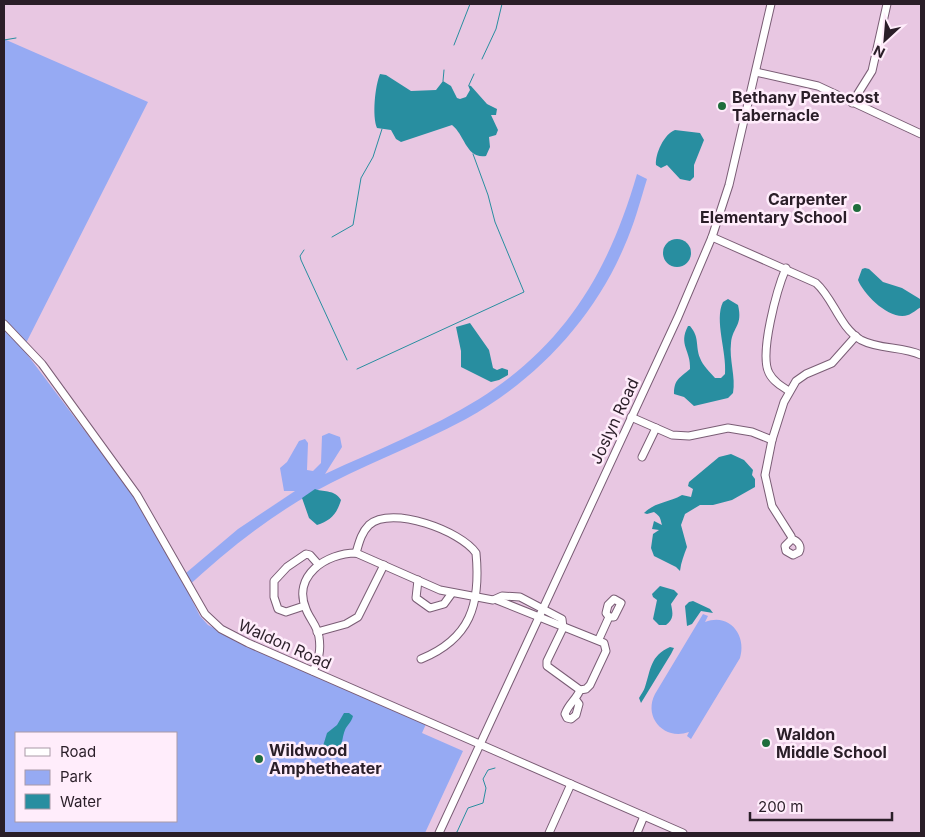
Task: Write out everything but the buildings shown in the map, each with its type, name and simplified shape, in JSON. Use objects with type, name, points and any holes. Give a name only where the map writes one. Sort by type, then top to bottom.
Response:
[{"type":"street","name":"Joslyn Road","points":[[438,833],[631,417],[712,237],[729,185],[771,4]]},
{"type":"street","points":[[852,102],[872,71],[887,4]]},
{"type":"street","points":[[756,72],[818,86],[921,134]]},
{"type":"street","points":[[712,237],[808,278],[823,289],[848,328],[856,336],[870,344],[921,354]]},
{"type":"street","points":[[786,268],[778,289],[765,355],[769,374],[789,391]]},
{"type":"street","name":"Waldon Road","points":[[4,324],[50,374],[134,490],[195,599],[208,617],[230,634],[684,833]]},
{"type":"street","points":[[792,539],[772,506],[767,484],[767,459],[772,440],[789,391],[806,374],[837,359],[856,336]]},
{"type":"street","points":[[631,417],[672,435],[689,436],[736,429],[772,440]]},
{"type":"street","points":[[642,457],[656,428]]},
{"type":"street","points":[[356,553],[361,536],[369,526],[376,521],[390,517],[416,520],[462,540],[472,547],[476,557],[477,579],[474,598],[465,626],[454,641],[421,659]]},
{"type":"street","points":[[313,671],[320,652],[317,632],[304,606],[305,582],[318,564],[334,556],[356,553],[452,593],[474,598],[497,600],[503,604],[517,606],[563,628],[599,639],[606,646],[606,651],[590,685],[586,689],[580,690],[547,666],[546,661],[563,628],[562,619],[520,597],[502,596],[497,600]]},
{"type":"street","points":[[304,606],[286,612],[278,609],[274,597],[274,581],[288,567],[306,554],[310,555],[318,564]]},
{"type":"street","points":[[317,632],[346,624],[358,616],[384,565]]},
{"type":"street","points":[[418,580],[416,598],[430,608],[444,604],[452,593]]},
{"type":"street","points":[[517,606],[520,597]]},
{"type":"street","points":[[599,639],[609,617]]},
{"type":"street","points":[[576,700],[580,690]]},
{"type":"street","points":[[549,833],[571,784]]},
{"type":"street","points":[[637,833],[644,816]]},
{"type":"green space","points":[[4,39],[148,102],[23,349],[131,492],[180,578],[238,529],[295,491],[284,491],[280,468],[287,462],[299,441],[305,439],[308,443],[307,470],[313,471],[321,463],[322,436],[329,433],[340,437],[342,447],[325,474],[442,420],[479,399],[510,378],[560,329],[580,302],[598,273],[613,242],[637,174],[647,179],[631,230],[611,274],[579,323],[538,367],[491,404],[466,419],[350,473],[295,503],[246,537],[186,588],[200,616],[208,625],[247,645],[426,724],[422,733],[463,751],[425,833],[4,833]]},
{"type":"green space","points":[[703,614],[708,616],[705,622],[722,620],[729,623],[739,634],[742,650],[740,658],[691,739],[687,736],[689,732],[671,733],[658,725],[654,719],[652,703],[655,694]]},
{"type":"water","points":[[380,74],[386,75],[411,91],[436,90],[443,81],[451,86],[457,98],[460,99],[466,97],[470,90],[468,85],[471,86],[487,104],[497,109],[496,115],[491,115],[498,130],[496,135],[489,137],[490,147],[486,156],[474,154],[452,125],[401,142],[396,139],[391,130],[377,128],[375,123],[375,101]]},
{"type":"water","points":[[675,130],[700,133],[704,140],[694,165],[694,177],[690,181],[680,179],[667,165],[661,168],[656,165],[661,145],[667,136]]},
{"type":"water","points":[[677,239],[687,243],[691,253],[687,263],[677,267],[667,263],[663,253],[667,243]]},
{"type":"water","points":[[862,269],[869,269],[883,282],[902,288],[920,299],[921,307],[910,314],[901,316],[886,311],[866,293],[858,280]]},
{"type":"water","points":[[728,299],[738,305],[739,312],[739,322],[731,343],[733,393],[728,398],[694,406],[684,397],[674,394],[676,382],[690,369],[684,338],[685,333],[688,326],[690,326],[695,334],[703,364],[715,378],[721,378],[725,374],[725,365],[720,318],[723,302]]},
{"type":"water","points":[[470,323],[489,350],[493,368],[508,370],[508,375],[491,382],[461,367],[461,351],[456,327]]},
{"type":"water","points":[[731,454],[744,460],[753,470],[752,475],[755,479],[755,487],[732,500],[713,505],[700,505],[685,514],[681,525],[687,547],[680,571],[654,556],[651,548],[653,534],[659,530],[652,529],[654,521],[662,525],[660,518],[654,512],[644,513],[648,509],[682,495],[691,497],[693,489],[688,486],[689,482],[719,457]]},
{"type":"water","points":[[315,489],[336,494],[341,500],[332,516],[317,525],[309,518],[302,498]]},
{"type":"water","points":[[660,586],[674,590],[678,594],[671,604],[672,616],[666,625],[659,625],[653,619],[657,600],[652,594]]},
{"type":"water","points":[[693,601],[710,609],[713,613],[701,611],[692,624],[687,626],[685,606]]},
{"type":"water","points":[[670,647],[674,648],[641,703],[639,698],[645,688],[652,664],[658,655]]},
{"type":"water","points":[[344,713],[349,713],[353,716],[345,730],[342,743],[329,751],[323,746],[327,733],[337,725]]},
{"type":"waterway","points":[[454,45],[470,4]]},
{"type":"waterway","points":[[482,59],[496,29],[502,4]]},
{"type":"waterway","points":[[4,40],[16,38]]},
{"type":"waterway","points":[[443,81],[444,70]]},
{"type":"waterway","points":[[469,85],[474,74]]},
{"type":"waterway","points":[[332,237],[353,225],[361,178],[373,157],[382,129]]},
{"type":"waterway","points":[[357,369],[524,292],[495,222],[488,195],[473,154]]},
{"type":"waterway","points":[[304,250],[300,256],[301,260],[347,360]]},
{"type":"waterway","points":[[455,833],[468,808],[483,803],[486,788],[483,779],[488,770],[495,768]]},
{"type":"place","name":"Bethany Pentecost Tabernacle","points":[[722,106]]},
{"type":"place","name":"Carpenter Elementary School","points":[[857,208]]},
{"type":"place","name":"Waldon Middle School","points":[[766,743]]},
{"type":"place","name":"Wildwood Amphetheater","points":[[259,759]]}]
